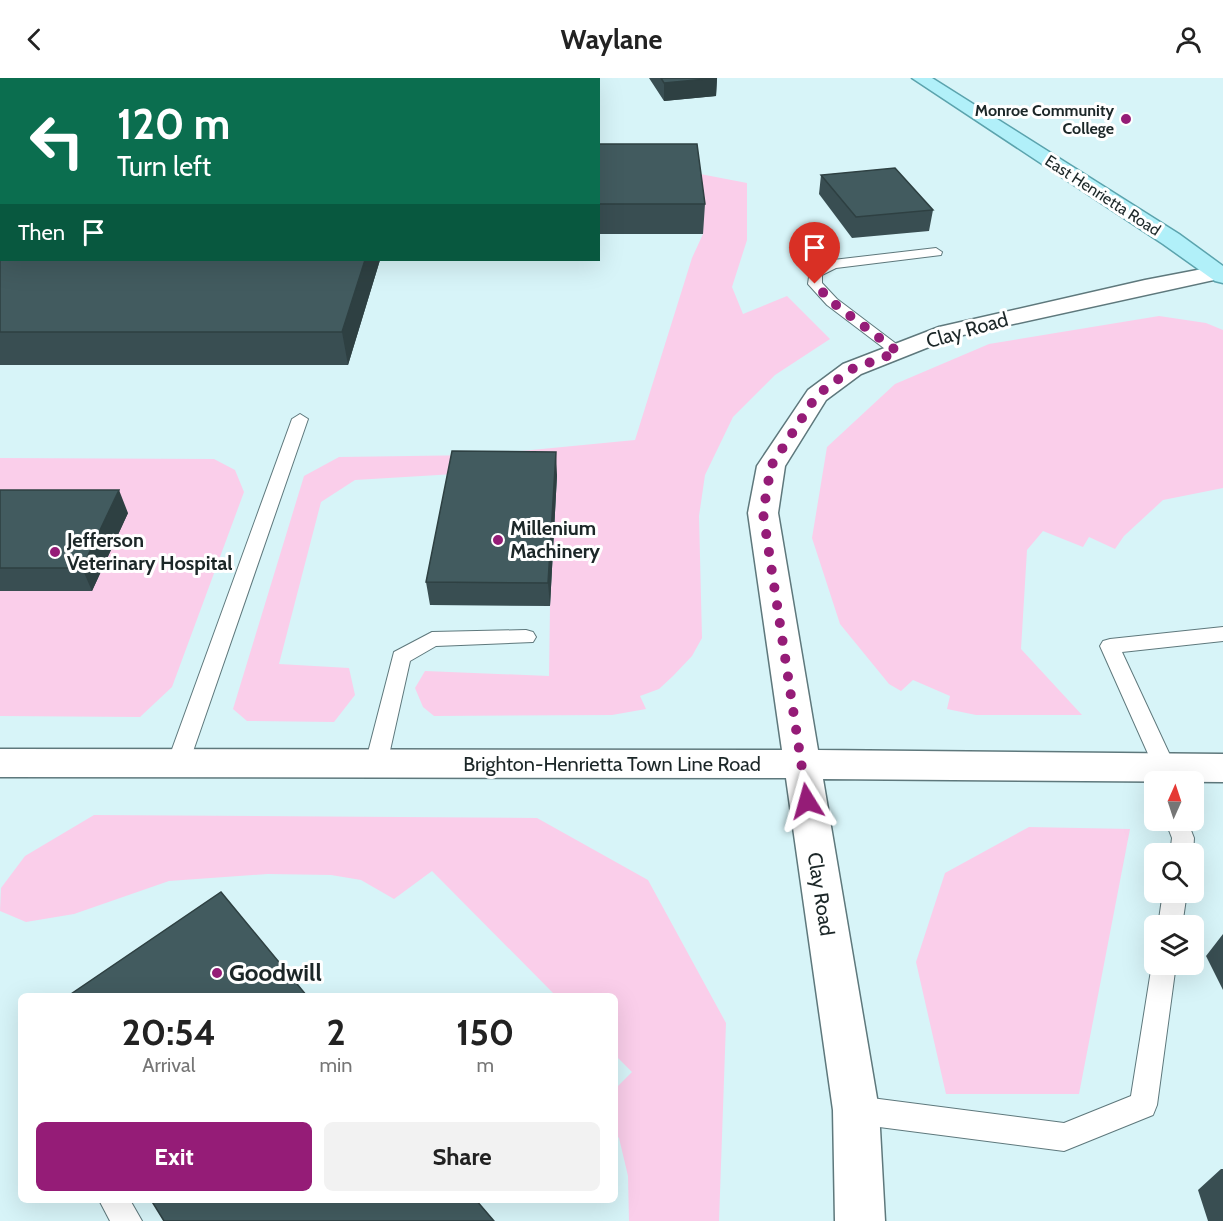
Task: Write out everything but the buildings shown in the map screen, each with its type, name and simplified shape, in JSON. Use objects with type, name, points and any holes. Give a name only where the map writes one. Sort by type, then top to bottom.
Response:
[{"type":"main road","name":"East Henrietta Road","points":[[920,78],[1171,239],[1221,274]]},
{"type":"main road","points":[[1171,239],[1212,244]]},
{"type":"street","name":"Clay Road","points":[[860,1221],[856,1110],[763,513],[771,466],[817,395],[852,369],[947,332],[1145,287],[1221,274]]},
{"type":"street","name":"Brighton-Henrietta Town Line Road","points":[[0,763],[802,764],[1144,772]]},
{"type":"street","name":"Brighton-Henrietta Town Line Road","points":[[1176,771],[1223,768]]},
{"type":"lane","points":[[898,352],[832,302],[815,284],[815,273],[833,264],[936,252]]},
{"type":"lane","points":[[178,763],[300,419]]},
{"type":"lane","points":[[1160,771],[1110,645],[1223,634]]},
{"type":"lane","points":[[376,764],[401,657],[432,639],[526,637]]},
{"type":"lane","points":[[856,1110],[1064,1137],[1143,1105],[1162,975]]},
{"type":"lane","points":[[115,1203],[126,1221]]},
{"type":"shaded area","points":[[695,173],[747,183],[747,240],[732,287],[743,314],[787,296],[830,339],[775,375],[733,417],[705,475],[699,516],[702,638],[692,656],[659,689],[640,696],[646,709],[612,715],[434,716],[423,707],[415,688],[425,671],[549,676],[557,475],[455,474],[355,480],[321,502],[279,664],[349,668],[355,695],[334,722],[247,721],[233,709],[304,476],[339,457],[480,455],[635,440],[692,258],[703,234]]},
{"type":"shaded area","points":[[1159,316],[1206,323],[1223,330],[1223,488],[1163,500],[1124,536],[1115,549],[1089,537],[1083,547],[1043,531],[1027,550],[1021,649],[1082,715],[976,715],[947,709],[950,696],[913,680],[901,691],[889,684],[840,624],[812,538],[827,447],[895,384],[989,344]]},
{"type":"shaded area","points":[[0,458],[214,459],[235,470],[244,492],[172,687],[140,717],[0,716],[0,591],[92,591],[0,513]]},
{"type":"shaded area","points":[[94,815],[537,818],[648,880],[726,1023],[719,1221],[629,1221],[628,1176],[618,1137],[618,1086],[632,1072],[618,1058],[618,993],[553,993],[432,871],[394,899],[361,880],[331,875],[268,874],[169,881],[74,914],[26,922],[0,911],[1,888],[25,856]]},
{"type":"shaded area","points":[[1029,827],[1130,829],[1079,1094],[946,1094],[916,962],[945,873]]},
{"type":"place","name":"Monroe Community College","points":[[1126,119]]},
{"type":"place","name":"Millenium Machinery","points":[[498,540]]},
{"type":"place","name":"Jefferson Veterinary Hospital","points":[[55,552]]},
{"type":"place","name":"Goodwill","points":[[217,973]]},
{"type":"route","points":[[807,801],[763,513],[771,466],[817,395],[852,369],[898,352],[832,302],[815,284]]}]
